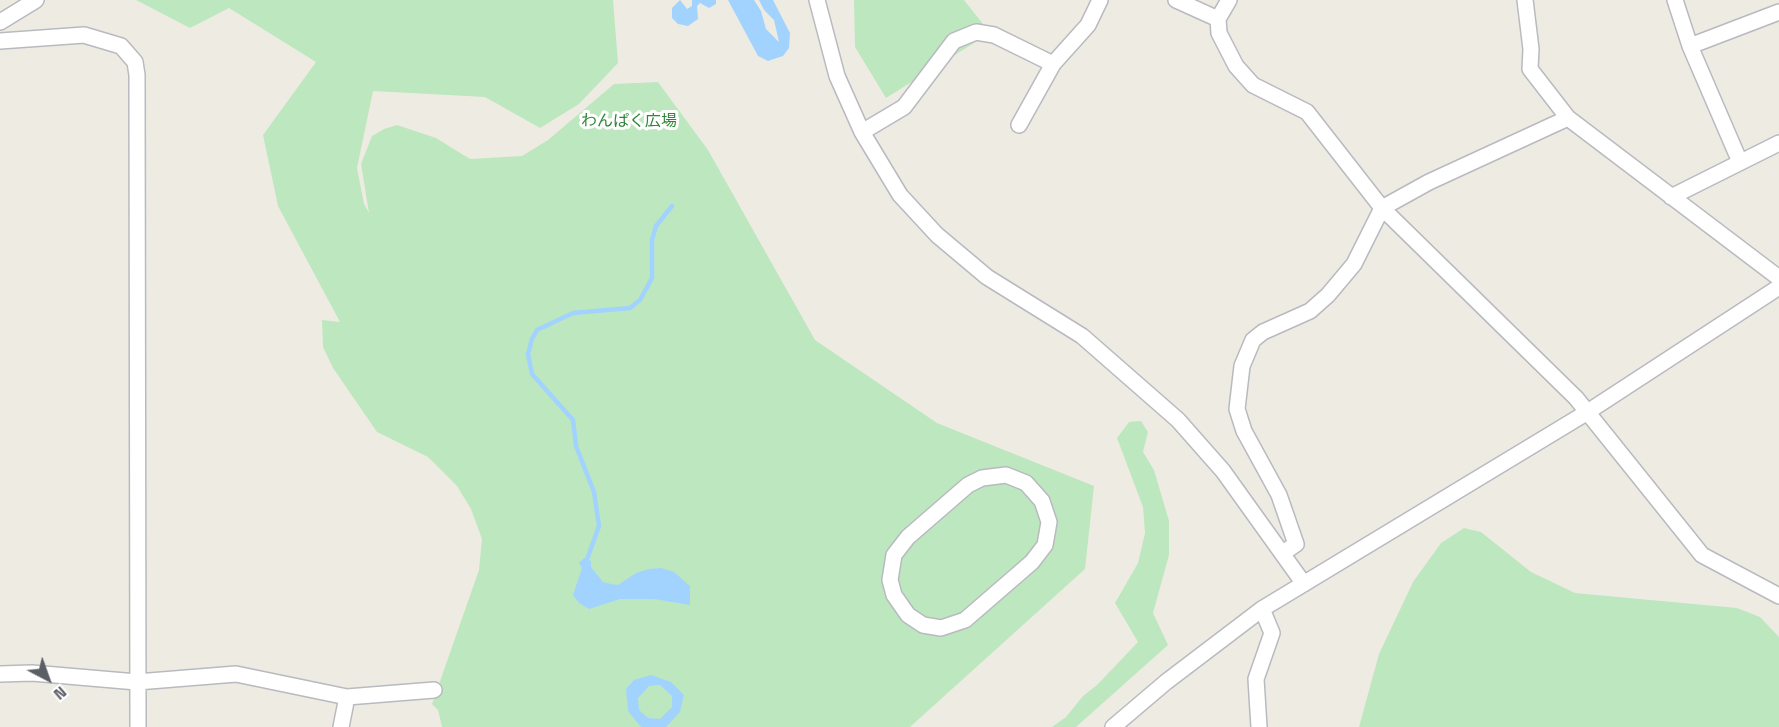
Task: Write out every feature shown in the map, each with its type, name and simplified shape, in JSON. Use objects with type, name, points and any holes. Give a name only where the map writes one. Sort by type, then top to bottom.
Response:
[{"type":"street","points":[[0,10],[18,0]]},
{"type":"street","points":[[0,22],[36,0]]},
{"type":"street","points":[[817,0],[837,76],[862,132],[900,195],[937,236],[987,277],[1082,336],[1178,420],[1222,471],[1304,584]]},
{"type":"street","points":[[1019,125],[1053,64],[1088,26],[1100,0]]},
{"type":"street","points":[[1176,0],[1218,18]]},
{"type":"street","points":[[1229,0],[1218,18],[1219,33],[1236,66],[1253,85],[1307,112],[1382,208],[1576,398],[1702,555],[1779,596]]},
{"type":"street","points":[[1525,0],[1531,49],[1530,69],[1568,118],[1779,278]]},
{"type":"street","points":[[1675,0],[1690,46],[1740,162]]},
{"type":"street","points":[[1690,46],[1779,12]]},
{"type":"street","points":[[862,132],[904,107],[954,41],[976,32],[994,35],[1053,64]]},
{"type":"street","points":[[0,41],[84,35],[121,46],[135,62],[138,75],[138,727]]},
{"type":"street","points":[[1283,554],[1296,544],[1279,495],[1244,431],[1237,410],[1242,366],[1253,340],[1263,332],[1310,311],[1328,295],[1354,264],[1382,208],[1430,182],[1568,118]]},
{"type":"street","points":[[1671,197],[1779,143]]},
{"type":"street","points":[[1113,727],[1166,682],[1262,609],[1586,413],[1779,287]]},
{"type":"street","points":[[1006,475],[1026,483],[1035,492],[1047,511],[1048,535],[1045,545],[1032,562],[971,615],[958,624],[941,628],[923,625],[908,615],[898,604],[890,580],[894,555],[908,537],[968,485],[992,476],[1006,475]]},
{"type":"street","points":[[1259,727],[1256,679],[1272,633],[1262,609]]},
{"type":"street","points":[[0,674],[32,673],[137,681],[237,674],[347,697],[435,690]]},
{"type":"street","points":[[342,727],[347,697]]},
{"type":"green space","name":"わんぱく広場","points":[[136,0],[613,0],[618,63],[579,104],[540,128],[485,97],[373,91],[357,168],[364,204],[369,213],[361,164],[372,136],[384,129],[397,125],[436,138],[470,159],[522,156],[548,140],[614,84],[658,82],[708,150],[815,340],[937,423],[1094,486],[1085,569],[910,727],[442,727],[438,710],[432,704],[479,570],[482,539],[471,509],[457,486],[428,457],[377,432],[333,368],[323,347],[322,320],[340,322],[278,206],[263,135],[316,62],[229,8],[190,28]]},
{"type":"green space","points":[[854,0],[964,0],[990,33],[886,98],[855,47]]},
{"type":"green space","points":[[1141,421],[1148,432],[1143,452],[1154,470],[1169,521],[1169,555],[1153,613],[1168,645],[1076,727],[1052,727],[1066,717],[1083,696],[1097,685],[1138,642],[1115,603],[1138,563],[1145,533],[1143,507],[1117,438],[1129,422]]},
{"type":"green space","points":[[1464,528],[1481,532],[1531,572],[1575,593],[1737,608],[1760,617],[1779,637],[1779,727],[1359,727],[1379,654],[1413,582],[1441,543]]},
{"type":"water","points":[[680,0],[687,9],[692,6],[692,0],[716,0],[716,4],[709,8],[700,3],[697,6],[698,19],[688,26],[678,24],[672,18],[672,8]]},
{"type":"water","points":[[728,0],[754,0],[761,11],[766,29],[779,42],[774,20],[764,10],[759,0],[773,0],[790,33],[789,48],[783,56],[768,61],[758,56]]},
{"type":"water","points":[[584,558],[591,561],[591,567],[603,582],[611,584],[618,585],[636,573],[649,569],[661,568],[674,572],[690,586],[690,605],[654,599],[620,599],[589,609],[579,603],[573,595],[582,568],[579,563]]},
{"type":"water","points":[[651,675],[671,682],[684,695],[680,712],[666,727],[641,727],[628,711],[626,689],[634,680]],"holes":[[[660,685],[672,696],[672,707],[660,719],[648,718],[639,710],[638,698],[649,686]]]},
{"type":"waterway","points":[[585,565],[599,526],[594,492],[576,446],[573,420],[532,374],[528,354],[537,330],[573,313],[630,308],[640,300],[652,278],[652,240],[656,226],[672,206]]}]
